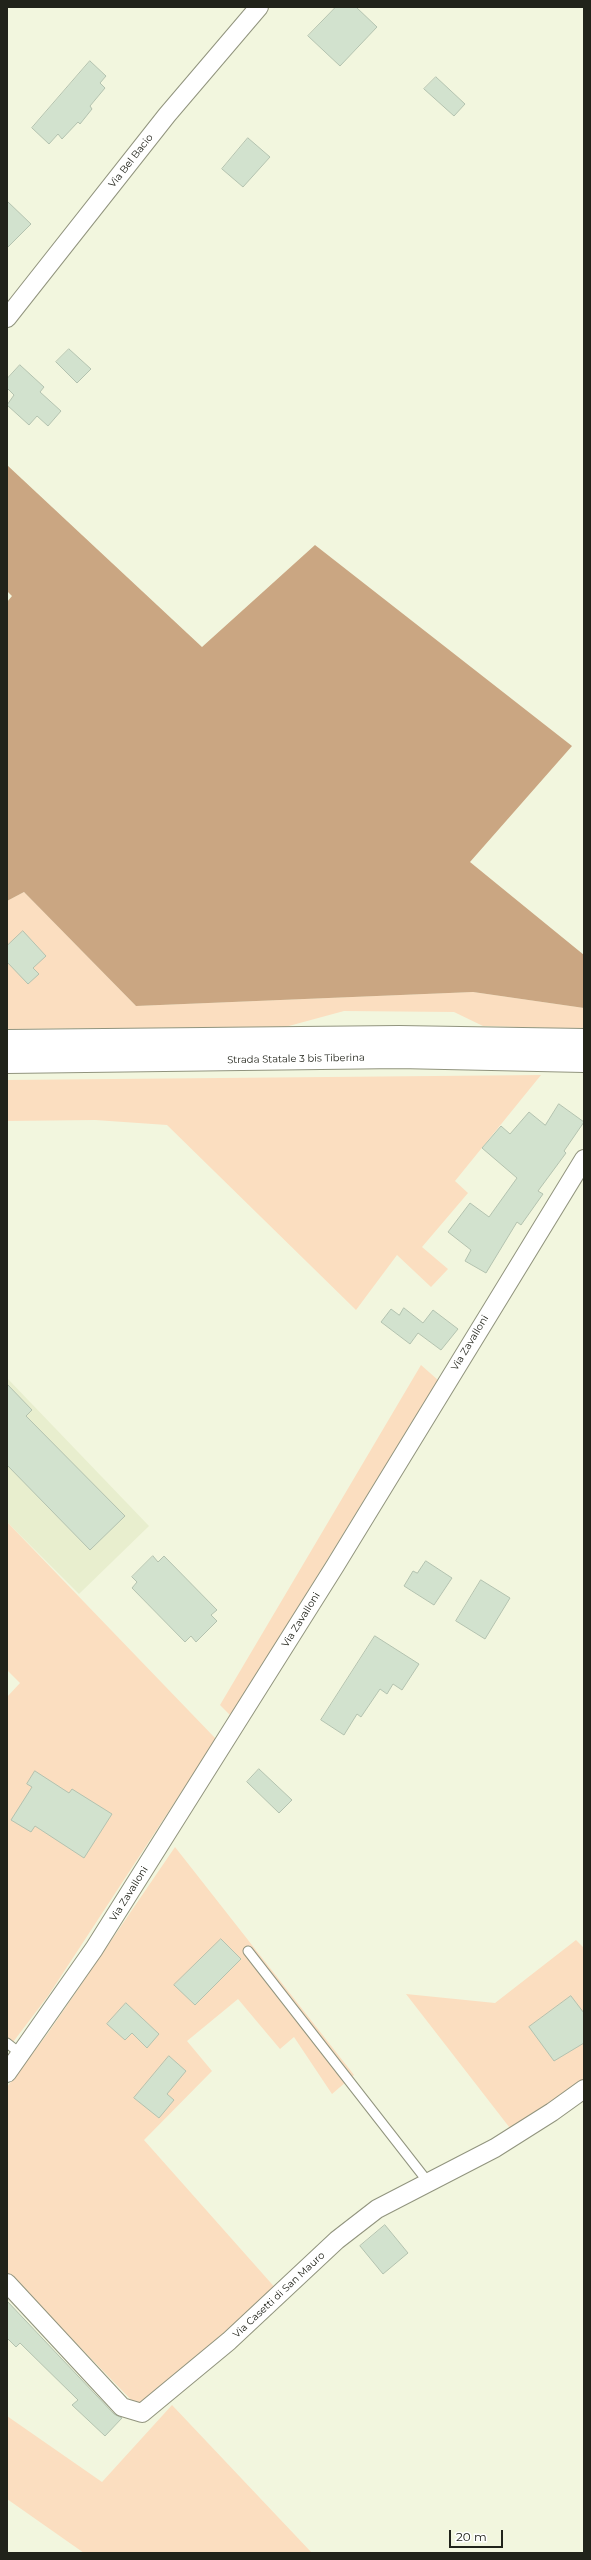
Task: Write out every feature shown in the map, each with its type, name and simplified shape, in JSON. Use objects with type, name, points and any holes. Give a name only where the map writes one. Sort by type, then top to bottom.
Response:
[{"type":"highway","name":"Strada Statale 3 bis Tiberina","points":[[7,1041],[391,1037],[584,1040]]},
{"type":"highway","name":"Strada Statale 3 bis Tiberina","points":[[7,1062],[399,1058],[584,1061]]},
{"type":"street","name":"Via Bel Bacio","points":[[7,318],[167,115],[259,7]]},
{"type":"street","name":"Via Zavalloni","points":[[7,2073],[14,2049],[94,1949],[331,1573],[584,1159]]},
{"type":"street","name":"Via Casetti di San Mauro","points":[[7,2283],[122,2407],[142,2413],[229,2341],[337,2240],[377,2210],[495,2148],[552,2112],[584,2089]]},
{"type":"lane","points":[[248,1951],[428,2182]]},
{"type":"shaded area","points":[[7,465],[202,647],[315,545],[572,746],[470,862],[584,955],[584,1008],[473,992],[136,1006],[24,892],[7,901],[7,602],[12,596],[7,591]]},
{"type":"shaded area","points":[[24,892],[136,1006],[473,992],[584,1008],[584,1029],[483,1026],[454,1012],[344,1011],[285,1027],[7,1029],[7,901]]},
{"type":"shaded area","points":[[541,1075],[455,1181],[468,1193],[422,1247],[448,1269],[431,1287],[397,1255],[356,1310],[167,1125],[95,1120],[7,1121],[7,1080]]},
{"type":"shaded area","points":[[421,1365],[438,1380],[231,1716],[220,1705]]},
{"type":"shaded area","points":[[7,1378],[149,1526],[79,1594],[7,1522]]},
{"type":"shaded area","points":[[7,1522],[216,1739],[48,1996],[7,2050],[7,1697],[20,1683],[7,1670]]},
{"type":"shaded area","points":[[175,1847],[354,2075],[332,2094],[294,2037],[280,2049],[238,1999],[187,2041],[212,2071],[144,2140],[278,2291],[140,2409],[7,2272],[7,2087],[48,2033]]},
{"type":"shaded area","points":[[576,1940],[584,1948],[584,2081],[513,2132],[406,1994],[495,2003]]},
{"type":"shaded area","points":[[172,2405],[312,2553],[84,2553],[7,2499],[7,2416],[102,2482]]},
{"type":"building","points":[[336,7],[356,7],[377,27],[340,66],[308,36]]},
{"type":"building","points":[[90,61],[106,76],[100,83],[105,88],[90,106],[92,109],[80,124],[78,122],[62,139],[58,134],[49,144],[32,128]]},
{"type":"building","points":[[436,77],[465,104],[454,116],[424,89]]},
{"type":"building","points":[[248,138],[270,157],[243,187],[222,169]]},
{"type":"building","points":[[7,201],[31,224],[7,248]]},
{"type":"building","points":[[69,349],[91,369],[77,383],[56,362]]},
{"type":"building","points":[[20,365],[44,387],[40,392],[61,411],[48,426],[37,416],[29,425],[7,405],[14,395],[7,388],[7,379]]},
{"type":"building","points":[[23,931],[46,956],[33,968],[39,974],[28,984],[7,962],[7,946]]},
{"type":"building","points":[[559,1104],[584,1122],[564,1151],[566,1153],[538,1191],[543,1194],[521,1225],[517,1222],[486,1273],[465,1261],[471,1250],[448,1232],[470,1203],[489,1217],[517,1178],[482,1148],[501,1126],[510,1134],[529,1112],[545,1125]]},
{"type":"building","points":[[404,1308],[423,1323],[433,1310],[458,1329],[441,1350],[418,1333],[410,1344],[381,1322],[391,1309],[399,1315]]},
{"type":"building","points":[[7,1384],[32,1410],[26,1416],[125,1516],[90,1550],[7,1465]]},
{"type":"building","points":[[153,1556],[158,1562],[164,1556],[217,1610],[211,1615],[217,1621],[196,1642],[191,1636],[185,1642],[132,1588],[137,1582],[132,1577]]},
{"type":"building","points":[[426,1561],[452,1578],[434,1605],[404,1586],[413,1571],[417,1573]]},
{"type":"building","points":[[481,1580],[510,1598],[485,1639],[456,1621]]},
{"type":"building","points":[[375,1636],[419,1664],[402,1690],[393,1684],[387,1694],[380,1689],[361,1717],[357,1714],[344,1735],[321,1720]]},
{"type":"building","points":[[259,1769],[292,1800],[279,1813],[247,1782]]},
{"type":"building","points":[[35,1771],[69,1793],[72,1789],[112,1814],[84,1858],[35,1826],[31,1832],[11,1820],[32,1787],[27,1784]]},
{"type":"building","points":[[221,1939],[241,1959],[195,2005],[174,1985]]},
{"type":"building","points":[[571,1996],[584,2013],[584,2043],[554,2061],[529,2027]]},
{"type":"building","points":[[126,2003],[159,2034],[147,2048],[132,2033],[125,2040],[107,2024]]},
{"type":"building","points":[[169,2056],[186,2071],[167,2094],[174,2100],[159,2118],[134,2098]]},
{"type":"building","points":[[385,2225],[408,2253],[383,2274],[360,2246]]},
{"type":"building","points":[[7,2301],[114,2414],[122,2418],[105,2436],[72,2405],[78,2400],[20,2343],[16,2347],[7,2338]]}]
